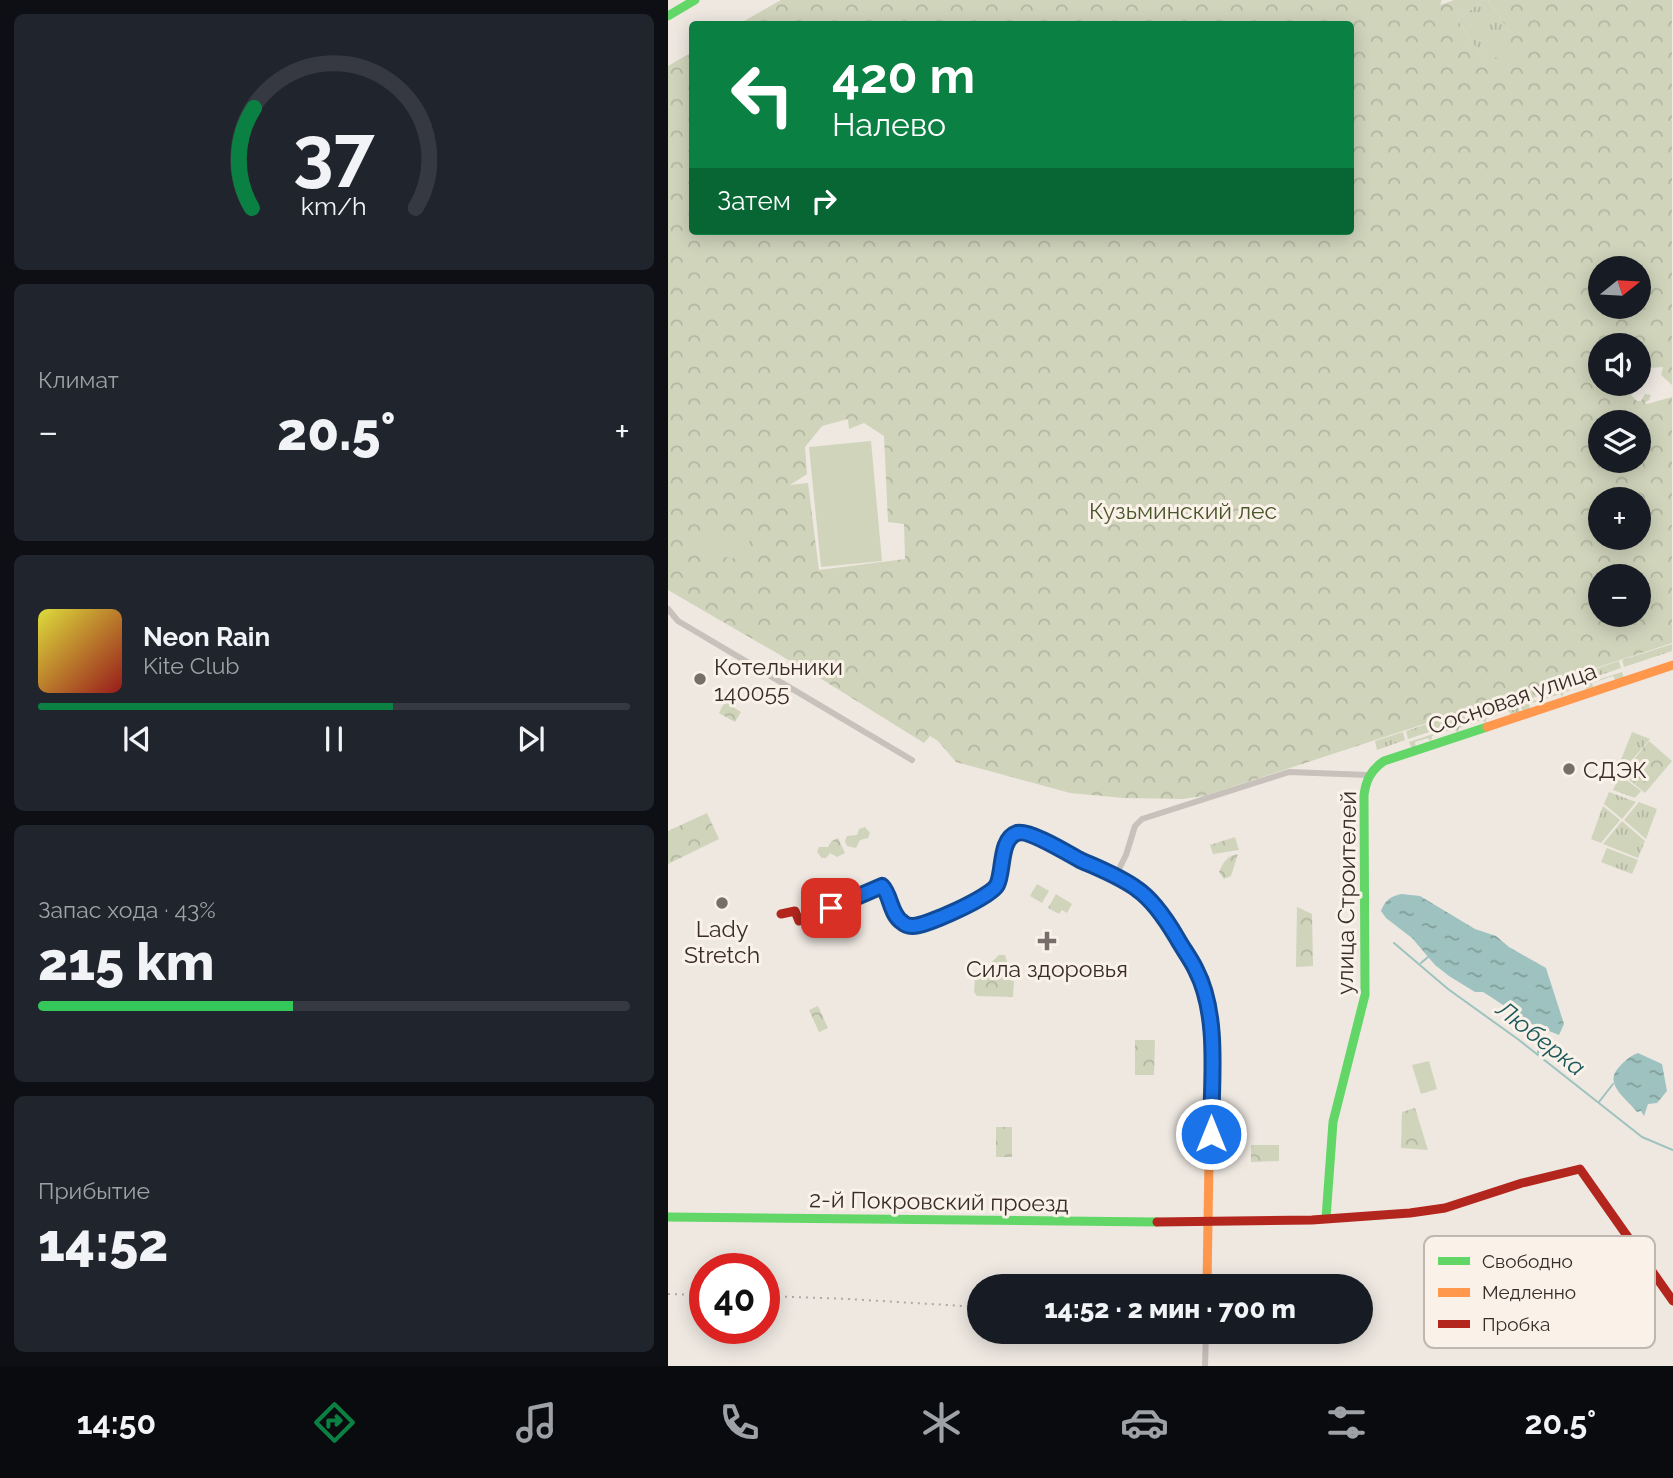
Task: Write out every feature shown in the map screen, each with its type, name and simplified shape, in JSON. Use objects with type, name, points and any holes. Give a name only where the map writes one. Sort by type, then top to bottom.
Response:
[{"type":"main road","points":[[668,16],[695,0]]},
{"type":"main road","name":"Сосновая улица","points":[[1368,775],[1374,766],[1384,761],[1672,665]]},
{"type":"main road","name":"улица Строителей","points":[[1325,1218],[1334,1118],[1364,1003],[1364,795],[1368,775]]},
{"type":"main road","points":[[781,915],[795,911],[799,921],[882,886],[898,919],[909,926],[921,924],[981,899],[993,891],[1000,879],[1006,845],[1014,834],[1023,832],[1116,875],[1140,891],[1161,914],[1196,970],[1206,997],[1211,1032],[1207,1274]]},
{"type":"main road","name":"2-й Покровский проезд","points":[[668,1217],[1209,1223],[1325,1218],[1445,1208],[1522,1183],[1580,1169],[1627,1236]]},
{"type":"main road","name":"2-й Покровский проезд","points":[[1655,1277],[1672,1301]]},
{"type":"street","points":[[668,609],[678,621],[912,760]]},
{"type":"street","points":[[1116,875],[1135,826],[1142,819],[1289,772],[1368,775]]},
{"type":"street","points":[[1205,1366],[1206,1344]]},
{"type":"green space","name":"Кузьминский лес","points":[[781,0],[1442,0],[1440,5],[1454,0],[1483,0],[1458,20],[1483,59],[1511,59],[1511,34],[1488,0],[1672,0],[1672,385],[1661,375],[1663,367],[1651,368],[1651,333],[1588,333],[1588,396],[1632,396],[1641,401],[1644,396],[1651,396],[1644,403],[1647,404],[1672,397],[1672,643],[1204,796],[1182,799],[1124,798],[1070,793],[956,762],[938,741],[930,736],[924,743],[823,680],[668,590],[668,66],[689,54],[689,235],[1354,235],[1354,21],[744,21]],"holes":[[[848,419],[849,429],[864,423],[884,436],[888,522],[904,524],[905,559],[819,570],[808,483],[790,485],[807,474],[805,447],[822,426]]]},
{"type":"green space","points":[[1483,0],[1488,0],[1511,34],[1512,59],[1483,59],[1458,20]]},
{"type":"green space","points":[[871,441],[882,561],[821,567],[809,447]]},
{"type":"green space","points":[[704,530],[750,536],[747,560],[701,554]]},
{"type":"green space","points":[[1672,644],[1672,651],[1624,667],[1622,660]]},
{"type":"green space","points":[[1619,661],[1621,668],[1520,702],[1517,695]]},
{"type":"green space","points":[[1622,672],[1624,678],[1616,681],[1613,676],[1592,683],[1593,687],[1586,689],[1585,685],[1563,693],[1563,697],[1560,694],[1529,704],[1530,709],[1523,712],[1521,705]]},
{"type":"green space","points":[[1514,695],[1517,703],[1408,739],[1406,731]]},
{"type":"green space","points":[[727,703],[741,712],[735,722],[719,713]]},
{"type":"green space","points":[[1518,706],[1520,713],[1511,716],[1509,711],[1486,719],[1486,723],[1482,720],[1459,728],[1458,733],[1454,729],[1432,736],[1431,741],[1428,738],[1415,742],[1416,748],[1412,749],[1409,742]]},
{"type":"green space","points":[[1403,732],[1405,740],[1377,750],[1375,741]]},
{"type":"green space","points":[[1632,732],[1650,739],[1626,767],[1619,765]]},
{"type":"green space","points":[[1649,741],[1672,761],[1645,793],[1622,774]]},
{"type":"green space","points":[[1620,775],[1641,791],[1635,798],[1613,790]]},
{"type":"green space","points":[[1609,792],[1636,802],[1622,819],[1604,804]]},
{"type":"green space","points":[[1639,802],[1657,809],[1646,839],[1624,820]]},
{"type":"green space","points":[[1603,806],[1620,820],[1601,843],[1591,839]]},
{"type":"green space","points":[[707,813],[719,839],[668,864],[668,831]]},
{"type":"green space","points":[[1622,821],[1645,841],[1638,858],[1603,844]]},
{"type":"green space","points":[[865,827],[870,833],[868,838],[860,840],[856,848],[847,846],[847,836],[857,835],[859,829]]},
{"type":"green space","points":[[1235,837],[1239,850],[1213,854],[1210,845]]},
{"type":"green space","points":[[838,838],[845,853],[837,857],[830,853],[826,858],[822,858],[817,852],[819,847],[828,847]]},
{"type":"green space","points":[[1607,848],[1638,860],[1632,874],[1601,862]]},
{"type":"green space","points":[[1238,854],[1231,876],[1224,879],[1219,872],[1222,865],[1229,857]]},
{"type":"green space","points":[[1037,884],[1049,891],[1042,903],[1030,896]]},
{"type":"green space","points":[[1056,894],[1072,904],[1067,913],[1062,910],[1059,914],[1048,908]]},
{"type":"green space","points":[[1297,907],[1312,914],[1313,966],[1296,967]]},
{"type":"green space","points":[[999,955],[1005,955],[1011,975],[1009,980],[1014,981],[1013,997],[977,996],[974,992],[975,978]]},
{"type":"green space","points":[[818,1006],[828,1028],[819,1032],[809,1010]]},
{"type":"green space","points":[[1135,1040],[1155,1040],[1154,1075],[1135,1075]]},
{"type":"green space","points":[[1429,1061],[1437,1089],[1421,1094],[1412,1065]]},
{"type":"green space","points":[[1415,1108],[1428,1150],[1401,1148],[1402,1112]]},
{"type":"green space","points":[[996,1127],[1012,1127],[1012,1157],[996,1157]]},
{"type":"green space","points":[[1251,1145],[1279,1145],[1279,1161],[1251,1162]]},
{"type":"water","points":[[1402,894],[1420,896],[1475,929],[1496,936],[1509,947],[1546,968],[1564,1024],[1559,1035],[1519,1019],[1491,997],[1483,992],[1475,992],[1435,965],[1412,938],[1381,911],[1389,899]]},
{"type":"water","points":[[1638,1053],[1662,1064],[1667,1091],[1657,1103],[1648,1104],[1644,1116],[1624,1098],[1614,1082],[1616,1071],[1628,1058]]},
{"type":"waterway","name":"Люберка","points":[[1394,943],[1448,989],[1519,1040],[1642,1137],[1673,1150]]},
{"type":"waterway","points":[[1421,963],[1428,957]]},
{"type":"waterway","points":[[1538,1053],[1541,1027]]},
{"type":"waterway","points":[[1599,1102],[1613,1084]]},
{"type":"railway","points":[[668,1294],[689,1295]]},
{"type":"railway","points":[[780,1297],[967,1306]]},
{"type":"traffic: fast","points":[[668,16],[695,0]]},
{"type":"traffic: fast","points":[[1326,1218],[1333,1122],[1365,995],[1366,785],[1372,772],[1384,761],[1487,727]]},
{"type":"traffic: fast","points":[[668,1217],[1157,1222]]},
{"type":"traffic: slow","points":[[1487,727],[1673,665]]},
{"type":"traffic: slow","points":[[1078,858],[1120,878],[1146,896],[1178,938],[1202,985],[1211,1032],[1207,1274]]},
{"type":"traffic: jam","points":[[781,914],[795,911],[799,921],[882,886],[903,922],[937,919],[990,893],[999,880],[1004,850],[1017,833],[1035,837],[1078,858]]},
{"type":"traffic: jam","points":[[1157,1222],[1312,1220],[1410,1213],[1445,1208],[1522,1183],[1580,1169],[1627,1236]]},
{"type":"traffic: jam","points":[[1655,1275],[1673,1301]]},
{"type":"place","name":"Котельники 140055","points":[[700,679]]},
{"type":"place","name":"СДЭК","points":[[1569,769]]},
{"type":"place","name":"Lady Stretch","points":[[722,903]]},
{"type":"place","name":"Сила здоровья","points":[[1047,941]]},
{"type":"route","points":[[831,908],[882,886],[898,919],[909,926],[921,924],[981,899],[993,891],[1000,879],[1006,845],[1018,832],[1035,837],[1116,875],[1140,891],[1173,930],[1196,970],[1206,997],[1211,1032],[1211,1134]]}]
